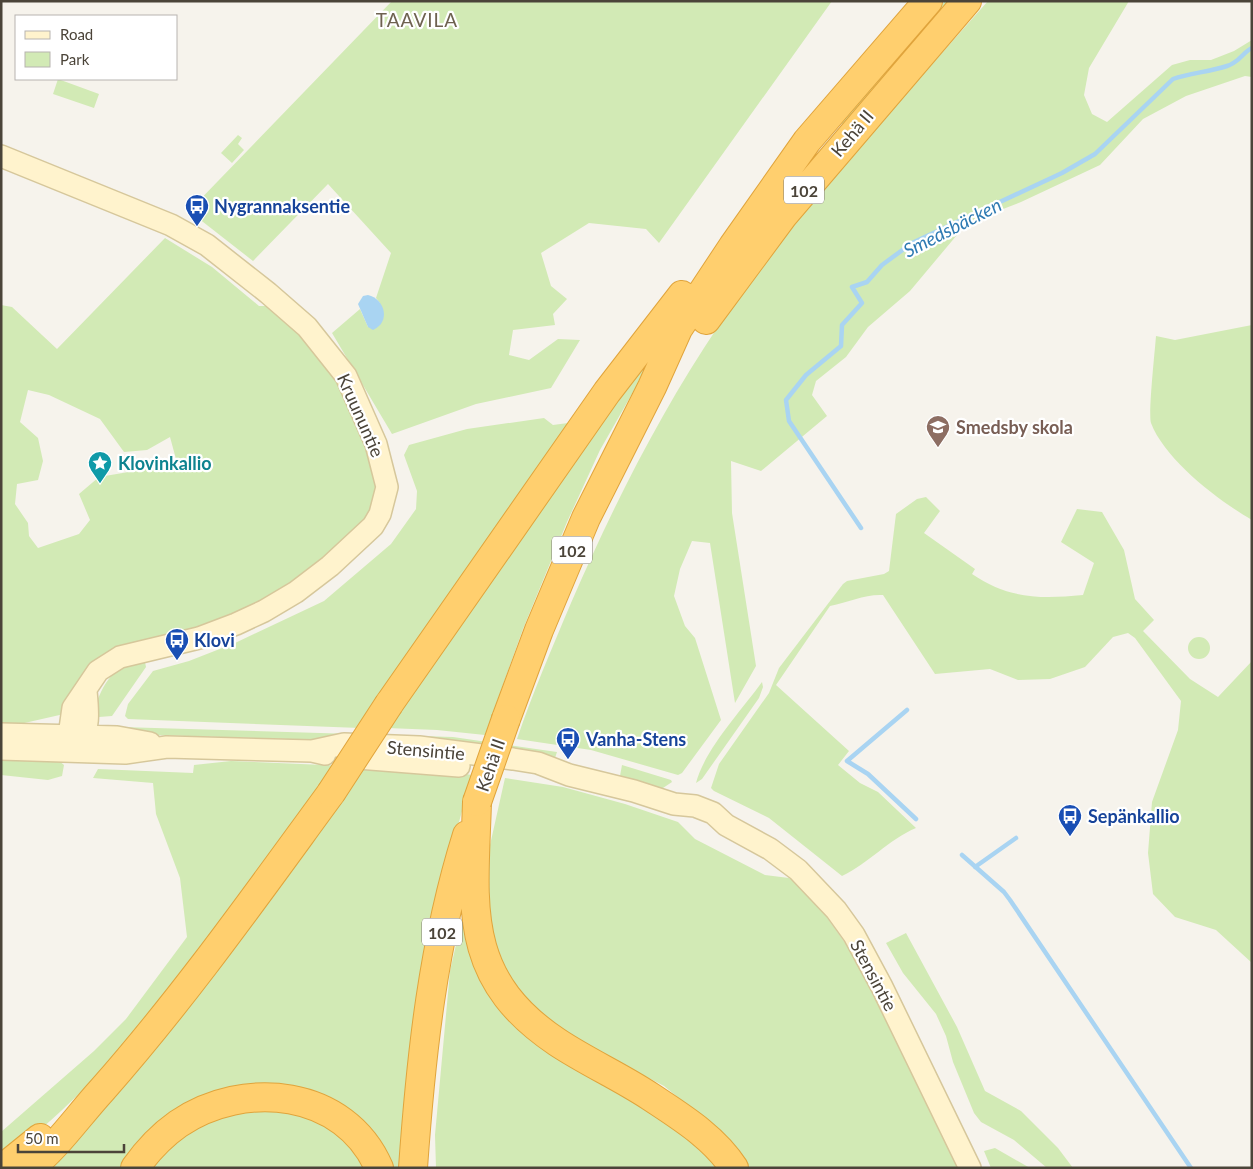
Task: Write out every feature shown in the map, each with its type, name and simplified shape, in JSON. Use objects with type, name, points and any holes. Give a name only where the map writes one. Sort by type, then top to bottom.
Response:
[{"type":"highway","name":"Kehä II","points":[[413,1168],[421,1064],[442,931],[453,882],[506,719],[539,630],[586,518],[652,387],[678,330],[733,246],[807,141],[928,1]]},
{"type":"highway","name":"Kehä II","points":[[652,387],[694,337],[723,294],[783,216],[967,1]]},
{"type":"highway","points":[[30,1168],[119,1070],[224,940],[330,793],[389,704],[607,392],[757,195],[807,141]]},
{"type":"highway","points":[[478,802],[475,897],[478,934],[484,954],[505,994],[521,1013],[557,1042],[628,1082],[684,1118],[710,1140],[734,1168]]},
{"type":"highway","points":[[421,1064],[427,1168]]},
{"type":"highway","points":[[3,1168],[119,1070]]},
{"type":"highway","points":[[135,1168],[155,1144],[178,1124],[220,1105],[264,1097],[308,1102],[330,1112],[350,1126],[365,1140],[379,1168]]},
{"type":"main road","name":"Kruununtie","points":[[1,156],[177,228],[207,245],[268,293],[307,327],[346,376],[376,444],[388,487],[380,514],[373,526],[330,566],[296,592],[264,611],[218,631],[199,638],[120,657],[98,671],[86,691],[88,710],[77,741]]},
{"type":"main road","points":[[1,734],[77,741]]},
{"type":"main road","name":"Stensintie","points":[[77,741],[126,738],[167,747],[312,751],[344,744],[419,747],[538,763],[569,775],[634,791],[674,804],[695,806],[713,813],[726,825],[770,849],[798,870],[840,916],[854,935],[882,987],[970,1168]]},
{"type":"main road","points":[[1,749],[77,741]]},
{"type":"green space","points":[[392,1],[832,1],[659,243],[646,229],[589,223],[541,253],[551,286],[567,299],[553,314],[555,325],[513,330],[509,355],[529,360],[558,339],[580,340],[551,388],[476,404],[392,434],[332,333],[360,309],[368,327],[380,303],[376,298],[391,253],[328,184],[253,261],[189,211]]},
{"type":"green space","points":[[945,1],[953,1],[844,125],[840,122]]},
{"type":"green space","points":[[988,1],[1129,1],[1089,68],[1084,95],[1092,114],[1107,122],[1172,65],[1190,60],[1211,60],[1234,51],[1252,40],[1252,77],[1245,76],[1186,96],[1143,119],[1100,165],[1021,202],[967,223],[910,291],[868,327],[846,357],[816,381],[812,395],[827,416],[761,471],[731,461],[732,513],[756,666],[735,703],[710,543],[692,541],[680,569],[674,596],[685,626],[695,638],[721,720],[682,773],[678,775],[591,750],[517,739],[550,653],[604,531],[657,426],[697,358],[749,282],[781,240],[883,119]]},
{"type":"green space","points":[[58,80],[61,80],[99,94],[94,108],[53,94]]},
{"type":"green space","points":[[238,135],[242,138],[238,144],[244,150],[232,163],[221,153]]},
{"type":"green space","points":[[165,238],[212,267],[259,306],[269,306],[285,318],[335,370],[377,467],[377,507],[327,561],[239,617],[143,641],[64,714],[20,724],[1,724],[1,305],[12,307],[57,349]],"holes":[[[28,390],[49,395],[100,419],[124,452],[147,450],[170,437],[176,459],[164,466],[99,477],[79,494],[90,520],[79,534],[38,548],[29,536],[28,523],[15,504],[17,484],[38,480],[43,461],[38,438],[20,422]]]},
{"type":"green space","points":[[673,322],[600,450],[567,522],[523,629],[485,735],[437,730],[387,728]]},
{"type":"green space","points":[[1252,325],[1252,520],[1209,491],[1180,465],[1158,437],[1150,417],[1156,336],[1175,340]]},
{"type":"green space","points":[[544,418],[553,425],[568,423],[554,453],[360,728],[128,719],[125,716],[128,704],[153,671],[189,661],[235,643],[324,601],[391,544],[416,509],[417,491],[404,455],[409,445],[467,429]]},
{"type":"green space","points":[[926,497],[940,511],[924,533],[975,569],[972,574],[986,582],[1012,593],[1039,597],[1083,595],[1094,563],[1061,542],[1077,509],[1102,512],[1124,550],[1135,599],[1154,620],[1143,631],[1190,679],[1218,697],[1252,661],[1252,963],[1216,930],[1175,917],[1153,894],[1148,853],[1152,802],[1178,730],[1181,701],[1135,638],[1128,633],[1113,637],[1085,667],[1050,679],[1018,680],[990,669],[935,674],[883,595],[863,597],[830,606],[776,685],[849,751],[838,765],[860,783],[878,792],[916,828],[896,839],[861,865],[842,876],[769,818],[711,788],[719,764],[769,693],[779,668],[843,584],[847,581],[884,574],[889,571],[896,514],[917,499]]},
{"type":"green space","points":[[1199,637],[1207,640],[1210,648],[1207,656],[1199,659],[1191,656],[1188,648],[1191,640]]},
{"type":"green space","points":[[145,662],[146,667],[112,716],[99,717],[95,706],[103,687],[112,675],[125,667]]},
{"type":"green space","points":[[762,682],[763,687],[759,698],[702,779],[696,783],[715,744]]},
{"type":"green space","points":[[121,727],[453,737],[557,752],[555,758],[393,742],[121,734]]},
{"type":"green space","points":[[1,754],[58,760],[64,765],[62,776],[48,780],[1,775]]},
{"type":"green space","points":[[231,761],[440,770],[472,775],[435,909],[402,1168],[388,1168],[378,1147],[243,1091],[127,1168],[41,1168],[164,1000],[107,1065],[67,1105],[46,1125],[1,1160],[1,1132],[94,1051],[126,1019],[187,937],[180,878],[156,814],[153,783],[93,778],[98,769],[193,773],[194,765]]},
{"type":"green space","points":[[622,765],[671,780],[672,782],[660,790],[641,786],[620,776]]},
{"type":"green space","points":[[505,778],[563,787],[625,804],[678,822],[695,839],[765,875],[789,878],[809,892],[853,954],[960,1168],[748,1168],[729,1139],[664,1086],[586,1045],[550,1023],[522,998],[490,941],[486,863]]},
{"type":"green space","points":[[468,892],[481,964],[654,1106],[723,1168],[436,1168],[435,1135],[450,971]]},
{"type":"green space","points":[[906,933],[957,1027],[985,1091],[1021,1111],[1058,1148],[1073,1168],[1047,1168],[1014,1140],[981,1122],[974,1113],[936,1014],[903,973],[886,943]]},
{"type":"green space","points":[[284,1107],[333,1124],[371,1168],[146,1168],[168,1142],[212,1116]]},
{"type":"green space","points":[[995,1148],[1030,1168],[991,1168],[984,1151]]},
{"type":"water","points":[[368,295],[378,301],[384,311],[382,322],[373,330],[368,327],[358,304],[363,296]]},
{"type":"waterway","name":"Smedsbäcken","points":[[861,528],[789,421],[786,400],[806,375],[841,346],[842,325],[862,303],[852,287],[867,282],[882,265],[912,243],[1062,173],[1095,154],[1173,79],[1227,66],[1252,48]]},
{"type":"waterway","points":[[907,710],[847,761],[868,774],[916,819]]},
{"type":"waterway","points":[[975,867],[1016,838]]},
{"type":"waterway","points":[[962,855],[1004,892],[1010,900],[1191,1168]]},
{"type":"place","name":"Nygrannaksentie","points":[[197,227]]},
{"type":"place","name":"Smedsby skola","points":[[938,448]]},
{"type":"place","name":"Klovinkallio","points":[[100,484]]},
{"type":"place","name":"Klovi","points":[[177,661]]},
{"type":"place","name":"Vanha-Stens","points":[[568,760]]},
{"type":"place","name":"Sepänkallio","points":[[1070,837]]},
{"type":"district","name":"TAAVILA","points":[[417,19]]}]
